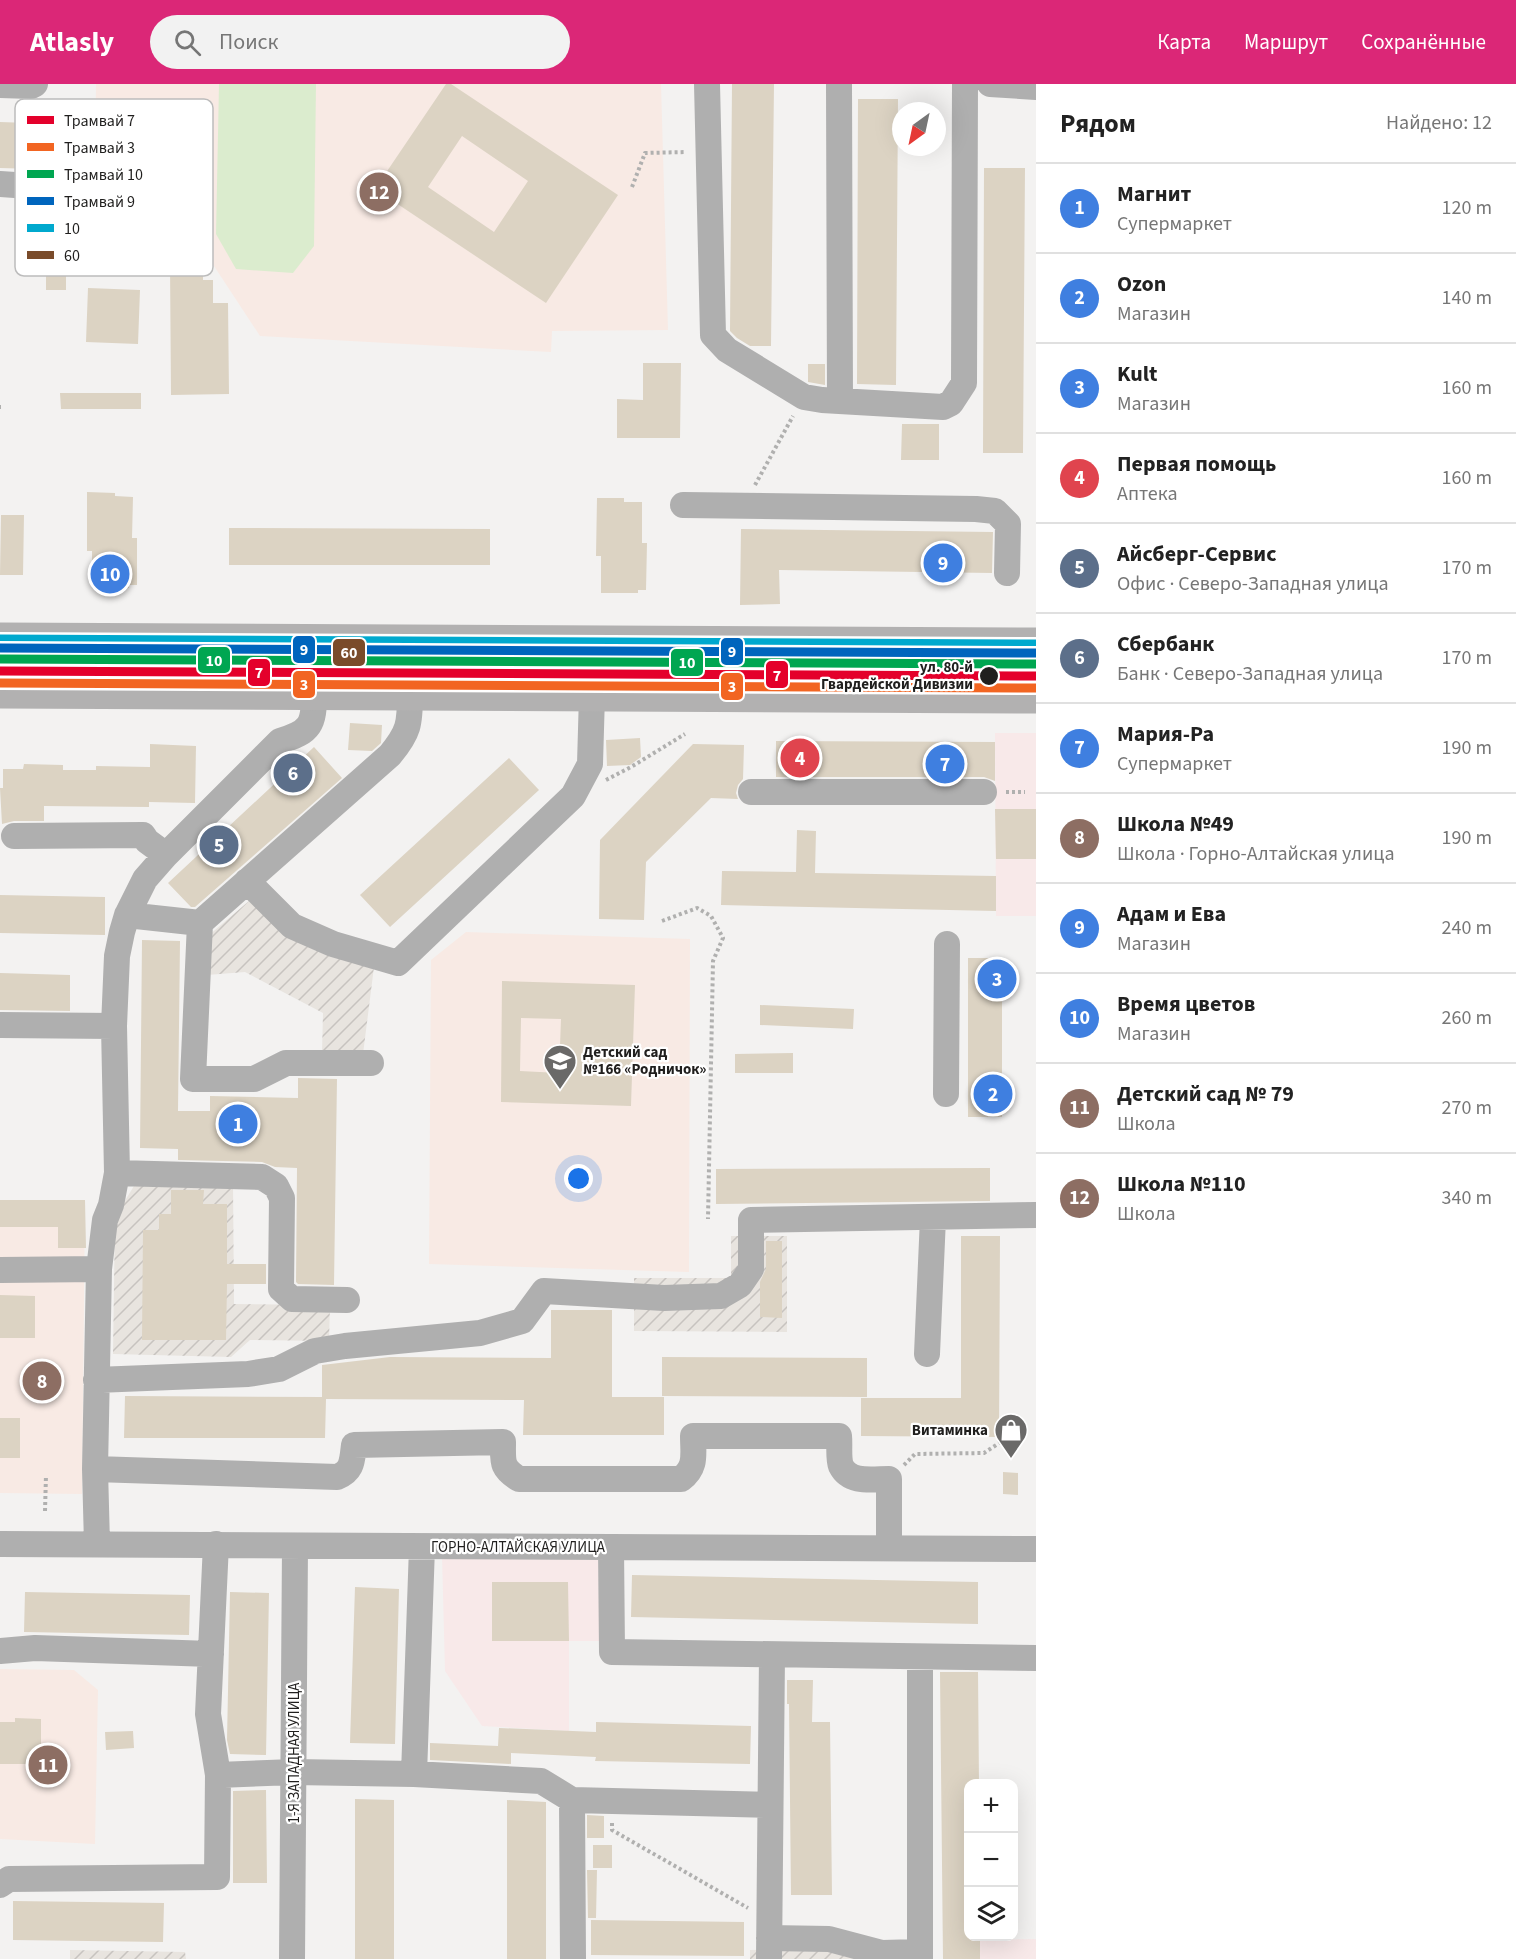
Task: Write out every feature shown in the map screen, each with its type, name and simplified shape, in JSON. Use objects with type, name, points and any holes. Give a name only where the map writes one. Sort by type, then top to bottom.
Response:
[{"type":"main road","points":[[0,639],[1036,644]]},
{"type":"main road","points":[[0,692],[1036,697]]},
{"type":"street","points":[[0,85],[31,86],[35,84]]},
{"type":"street","points":[[707,84],[713,335],[727,350],[804,397],[943,406],[951,403],[964,383],[965,84]]},
{"type":"street","points":[[839,84],[840,400]]},
{"type":"street","points":[[990,84],[1036,87]]},
{"type":"street","points":[[683,504],[995,511],[1008,524],[1007,573]]},
{"type":"street","points":[[97,1544],[95,1469],[99,1269],[105,1220],[111,1205],[117,1173],[114,1026],[117,956],[127,915],[145,879],[166,855],[280,741],[294,737],[309,726],[314,717],[314,694]]},
{"type":"street","points":[[371,1064],[286,1063],[254,1079],[193,1079],[200,923],[390,755],[404,738],[410,718],[410,694]]},
{"type":"street","points":[[247,881],[292,926],[333,944],[398,963],[573,796],[590,764],[592,695]]},
{"type":"street","points":[[751,792],[984,792]]},
{"type":"street","points":[[14,836],[143,835],[147,841],[166,855]]},
{"type":"street","points":[[127,915],[200,923]]},
{"type":"street","points":[[946,944],[946,1094]]},
{"type":"street","points":[[0,1025],[114,1026]]},
{"type":"street","points":[[117,1173],[262,1177],[276,1186],[282,1198],[281,1289],[292,1299],[347,1300]]},
{"type":"street","points":[[96,1380],[248,1374],[279,1369],[315,1351],[325,1349],[480,1334],[522,1321],[544,1291],[664,1298],[721,1296],[740,1285],[751,1269],[752,1220],[1036,1215]]},
{"type":"street","points":[[927,1354],[933,1218]]},
{"type":"street","points":[[0,1270],[99,1269]]},
{"type":"street","points":[[95,1469],[337,1477],[345,1474],[352,1465],[354,1445],[503,1442],[503,1463],[508,1472],[519,1479],[681,1479],[689,1473],[693,1463],[693,1436],[839,1437],[840,1464],[849,1475],[858,1479],[889,1479],[889,1548]]},
{"type":"street","name":"ГОРНО-АЛТАЙСКАЯ УЛИЦА","points":[[0,1544],[1036,1549]]},
{"type":"street","points":[[0,1886],[9,1879],[217,1877],[218,1775],[208,1714],[216,1544]]},
{"type":"street","name":"1-Я ЗАПАДНАЯ УЛИЦА","points":[[292,1959],[296,1546]]},
{"type":"street","points":[[414,1774],[422,1547]]},
{"type":"street","points":[[611,1547],[612,1652],[1036,1658]]},
{"type":"street","points":[[0,1651],[35,1648],[211,1654]]},
{"type":"street","points":[[772,1656],[769,1939],[829,1939],[882,1953],[920,1955],[920,1658]]},
{"type":"street","points":[[218,1775],[294,1772],[414,1774],[541,1781],[572,1800],[770,1805]]},
{"type":"street","points":[[572,1800],[573,1959]]},
{"type":"path","points":[[632,187],[645,153],[677,152]]},
{"type":"path","points":[[744,504],[804,397]]},
{"type":"path","points":[[573,796],[631,767],[685,734]]},
{"type":"path","points":[[662,921],[697,908],[711,916],[723,938],[713,961],[708,1220]]},
{"type":"path","points":[[889,1479],[915,1454],[984,1454],[1025,1426]]},
{"type":"path","points":[[45,1511],[46,1475]]},
{"type":"path","points":[[611,1821],[612,1830],[769,1939]]},
{"type":"shaded area","points":[[96,84],[661,84],[668,330],[552,331],[551,352],[260,336],[213,264],[213,99],[96,99]]},
{"type":"shaded area","points":[[995,733],[1036,733],[1036,916],[996,916]]},
{"type":"shaded area","points":[[249,901],[374,967],[363,1054],[322,1053],[323,1013],[245,972],[207,975],[208,936]]},
{"type":"shaded area","name":"Детский сад №166 «Родничок»","points":[[466,932],[690,939],[689,1272],[429,1264],[431,960]]},
{"type":"shaded area","points":[[137,1181],[233,1183],[234,1304],[330,1305],[329,1341],[250,1340],[231,1357],[113,1354],[115,1217]]},
{"type":"shaded area","points":[[0,1200],[85,1200],[82,1494],[0,1493]]},
{"type":"shaded area","points":[[731,1236],[787,1236],[787,1332],[634,1331],[634,1278],[731,1278]]},
{"type":"shaded area","points":[[442,1555],[620,1555],[620,1641],[569,1641],[569,1731],[482,1726],[445,1671]]},
{"type":"shaded area","points":[[0,1669],[74,1670],[98,1690],[95,1844],[0,1839]]},
{"type":"shaded area","points":[[1036,1939],[1036,1959],[943,1959],[943,1940],[1018,1941]]},
{"type":"shaded area","points":[[855,1948],[885,1959],[750,1959],[750,1950]]},
{"type":"shaded area","points":[[70,1950],[185,1952],[186,1959],[70,1959]]},
{"type":"green space","points":[[219,84],[316,84],[314,246],[293,273],[236,269],[216,234]]},
{"type":"building","points":[[446,84],[451,84],[618,195],[546,303],[375,189]],"holes":[[[462,136],[528,181],[494,232],[428,187]]]},
{"type":"building","points":[[732,84],[774,84],[771,346],[750,346],[730,331]]},
{"type":"building","points":[[858,99],[898,99],[898,102],[892,102],[892,156],[898,156],[896,385],[857,384]]},
{"type":"building","points":[[0,122],[15,123],[15,168],[0,168]]},
{"type":"building","points":[[984,168],[1025,168],[1023,453],[983,453]]},
{"type":"building","points":[[46,276],[66,276],[66,290],[46,290]]},
{"type":"building","points":[[170,276],[203,276],[203,280],[213,280],[213,303],[228,303],[229,394],[171,395]]},
{"type":"building","points":[[88,288],[140,290],[138,344],[86,342]]},
{"type":"building","points":[[643,363],[681,363],[680,438],[617,438],[617,399],[643,400]]},
{"type":"building","points":[[808,364],[825,364],[825,385],[808,382]]},
{"type":"building","points":[[60,393],[141,393],[141,409],[61,409]]},
{"type":"building","points":[[902,424],[939,424],[939,460],[901,460]]},
{"type":"building","points":[[87,492],[115,493],[115,496],[133,497],[132,538],[137,538],[137,585],[129,585],[129,588],[92,588],[92,551],[87,551]]},
{"type":"building","points":[[597,498],[624,498],[624,502],[642,502],[642,543],[647,543],[646,590],[638,590],[638,593],[601,593],[601,556],[596,556]]},
{"type":"building","points":[[1,515],[24,515],[23,575],[0,575]]},
{"type":"building","points":[[229,528],[490,529],[490,565],[229,565]]},
{"type":"building","points":[[741,529],[993,532],[992,573],[779,570],[780,604],[740,605]]},
{"type":"building","points":[[350,723],[382,725],[381,743],[372,751],[348,750]]},
{"type":"building","points":[[640,738],[641,757],[630,765],[607,766],[606,740]]},
{"type":"building","points":[[776,741],[995,742],[995,781],[984,777],[776,777]]},
{"type":"building","points":[[150,744],[196,746],[195,803],[149,802],[149,807],[44,806],[44,821],[14,821],[2,824],[0,788],[3,788],[3,769],[23,769],[24,764],[63,765],[63,770],[96,770],[96,766],[150,767]]},
{"type":"building","points":[[693,744],[744,745],[743,779],[736,793],[738,799],[711,798],[646,862],[644,920],[599,919],[600,840]]},
{"type":"building","points":[[314,747],[342,778],[195,907],[191,907],[168,883]]},
{"type":"building","points":[[509,758],[539,790],[390,927],[360,895]]},
{"type":"building","points":[[995,809],[1036,809],[1036,859],[996,859]]},
{"type":"building","points":[[797,830],[816,831],[815,873],[996,876],[996,911],[721,905],[722,871],[796,872]]},
{"type":"building","points":[[0,895],[105,897],[105,935],[0,933]]},
{"type":"building","points":[[142,940],[180,941],[178,1111],[210,1111],[210,1096],[298,1098],[298,1078],[337,1079],[334,1285],[298,1284],[296,1282],[297,1168],[275,1167],[262,1162],[178,1160],[178,1149],[140,1148]]},
{"type":"building","points":[[968,958],[1002,958],[1002,1117],[968,1117]]},
{"type":"building","points":[[0,973],[70,975],[70,1011],[0,1010]]},
{"type":"building","points":[[502,981],[635,985],[631,1106],[501,1102]],"holes":[[[521,1018],[561,1019],[559,1073],[520,1071]]]},
{"type":"building","points":[[760,1005],[854,1009],[853,1029],[760,1025]]},
{"type":"building","points":[[793,1053],[793,1073],[735,1073],[735,1054]]},
{"type":"building","points":[[990,1168],[990,1201],[716,1204],[716,1169]]},
{"type":"building","points":[[171,1190],[204,1190],[203,1204],[227,1204],[227,1264],[266,1264],[266,1284],[227,1284],[226,1340],[142,1340],[143,1230],[159,1230],[159,1214],[171,1214]]},
{"type":"building","points":[[0,1200],[85,1200],[86,1248],[58,1248],[58,1227],[0,1227]]},
{"type":"building","points":[[961,1236],[1000,1236],[999,1437],[861,1436],[861,1398],[961,1398]]},
{"type":"building","points":[[766,1241],[782,1241],[782,1318],[760,1317],[760,1282],[766,1269]]},
{"type":"building","points":[[0,1295],[35,1296],[35,1338],[0,1338]]},
{"type":"building","points":[[551,1310],[612,1310],[612,1397],[664,1397],[664,1435],[523,1435],[524,1400],[326,1399],[325,1438],[124,1438],[125,1396],[322,1397],[322,1365],[390,1357],[551,1358]]},
{"type":"building","points":[[662,1357],[867,1358],[867,1397],[662,1396]]},
{"type":"building","points":[[0,1418],[20,1418],[20,1458],[0,1458]]},
{"type":"building","points":[[1003,1472],[1018,1473],[1018,1495],[1003,1494]]},
{"type":"building","points":[[632,1575],[978,1582],[978,1624],[631,1617]]},
{"type":"building","points":[[492,1582],[568,1582],[569,1641],[492,1641]]},
{"type":"building","points":[[355,1587],[399,1589],[395,1744],[350,1743]]},
{"type":"building","points":[[25,1592],[190,1595],[189,1635],[24,1632]]},
{"type":"building","points":[[230,1592],[269,1593],[266,1755],[230,1754],[227,1740]]},
{"type":"building","points":[[940,1672],[978,1672],[979,1779],[964,1779],[964,1941],[980,1941],[980,1959],[943,1959]]},
{"type":"building","points":[[787,1680],[813,1680],[812,1722],[830,1722],[832,1895],[791,1895]]},
{"type":"building","points":[[15,1718],[41,1719],[41,1764],[0,1764],[0,1722],[15,1722]]},
{"type":"building","points":[[596,1722],[751,1726],[750,1764],[595,1761],[596,1757],[511,1753],[511,1764],[430,1760],[430,1743],[498,1746],[499,1728],[596,1732]]},
{"type":"building","points":[[133,1731],[134,1748],[106,1750],[105,1732]]},
{"type":"building","points":[[266,1790],[267,1883],[233,1883],[233,1791]]},
{"type":"building","points":[[355,1799],[394,1800],[394,1959],[355,1959]]},
{"type":"building","points":[[507,1800],[546,1802],[546,1959],[507,1959]]},
{"type":"building","points":[[587,1815],[604,1816],[604,1838],[587,1838]]},
{"type":"building","points":[[593,1845],[612,1845],[612,1868],[593,1868]]},
{"type":"building","points":[[587,1870],[597,1870],[596,1918],[588,1918]]},
{"type":"building","points":[[13,1901],[164,1903],[163,1942],[13,1940]]},
{"type":"building","points":[[591,1920],[744,1922],[744,1956],[591,1955]]},
{"type":"tram line","name":"9","points":[[0,648],[1036,653]]},
{"type":"tram line","name":"10","points":[[0,659],[1036,664]]},
{"type":"tram line","name":"7","points":[[0,671],[1036,676]]},
{"type":"tram line","name":"3","points":[[0,683],[1036,688]]},
{"type":"transit line","name":"10","points":[[0,639],[1036,644]]},
{"type":"transit line","name":"60","points":[[0,651],[1036,656]]},
{"type":"place","name":"Школа №110","points":[[379,192]]},
{"type":"place","name":"Адам и Ева","points":[[943,563]]},
{"type":"place","name":"Время цветов","points":[[110,574]]},
{"type":"place","name":"ул. 80-й Гвардейской Дивизии","points":[[989,676]]},
{"type":"place","name":"Первая помощь","points":[[800,758]]},
{"type":"place","name":"Мария-Ра","points":[[945,764]]},
{"type":"place","name":"Сбербанк","points":[[293,773]]},
{"type":"place","name":"Айсберг-Сервис","points":[[219,845]]},
{"type":"place","name":"Kult","points":[[997,979]]},
{"type":"place","name":"Детский сад №166 «Родничок»","points":[[560,1090]]},
{"type":"place","name":"Ozon","points":[[993,1094]]},
{"type":"place","name":"Магнит","points":[[238,1124]]},
{"type":"place","name":"Школа №49","points":[[42,1381]]},
{"type":"place","name":"Витаминка","points":[[1011,1459]]},
{"type":"place","name":"Детский сад № 79","points":[[48,1765]]}]
